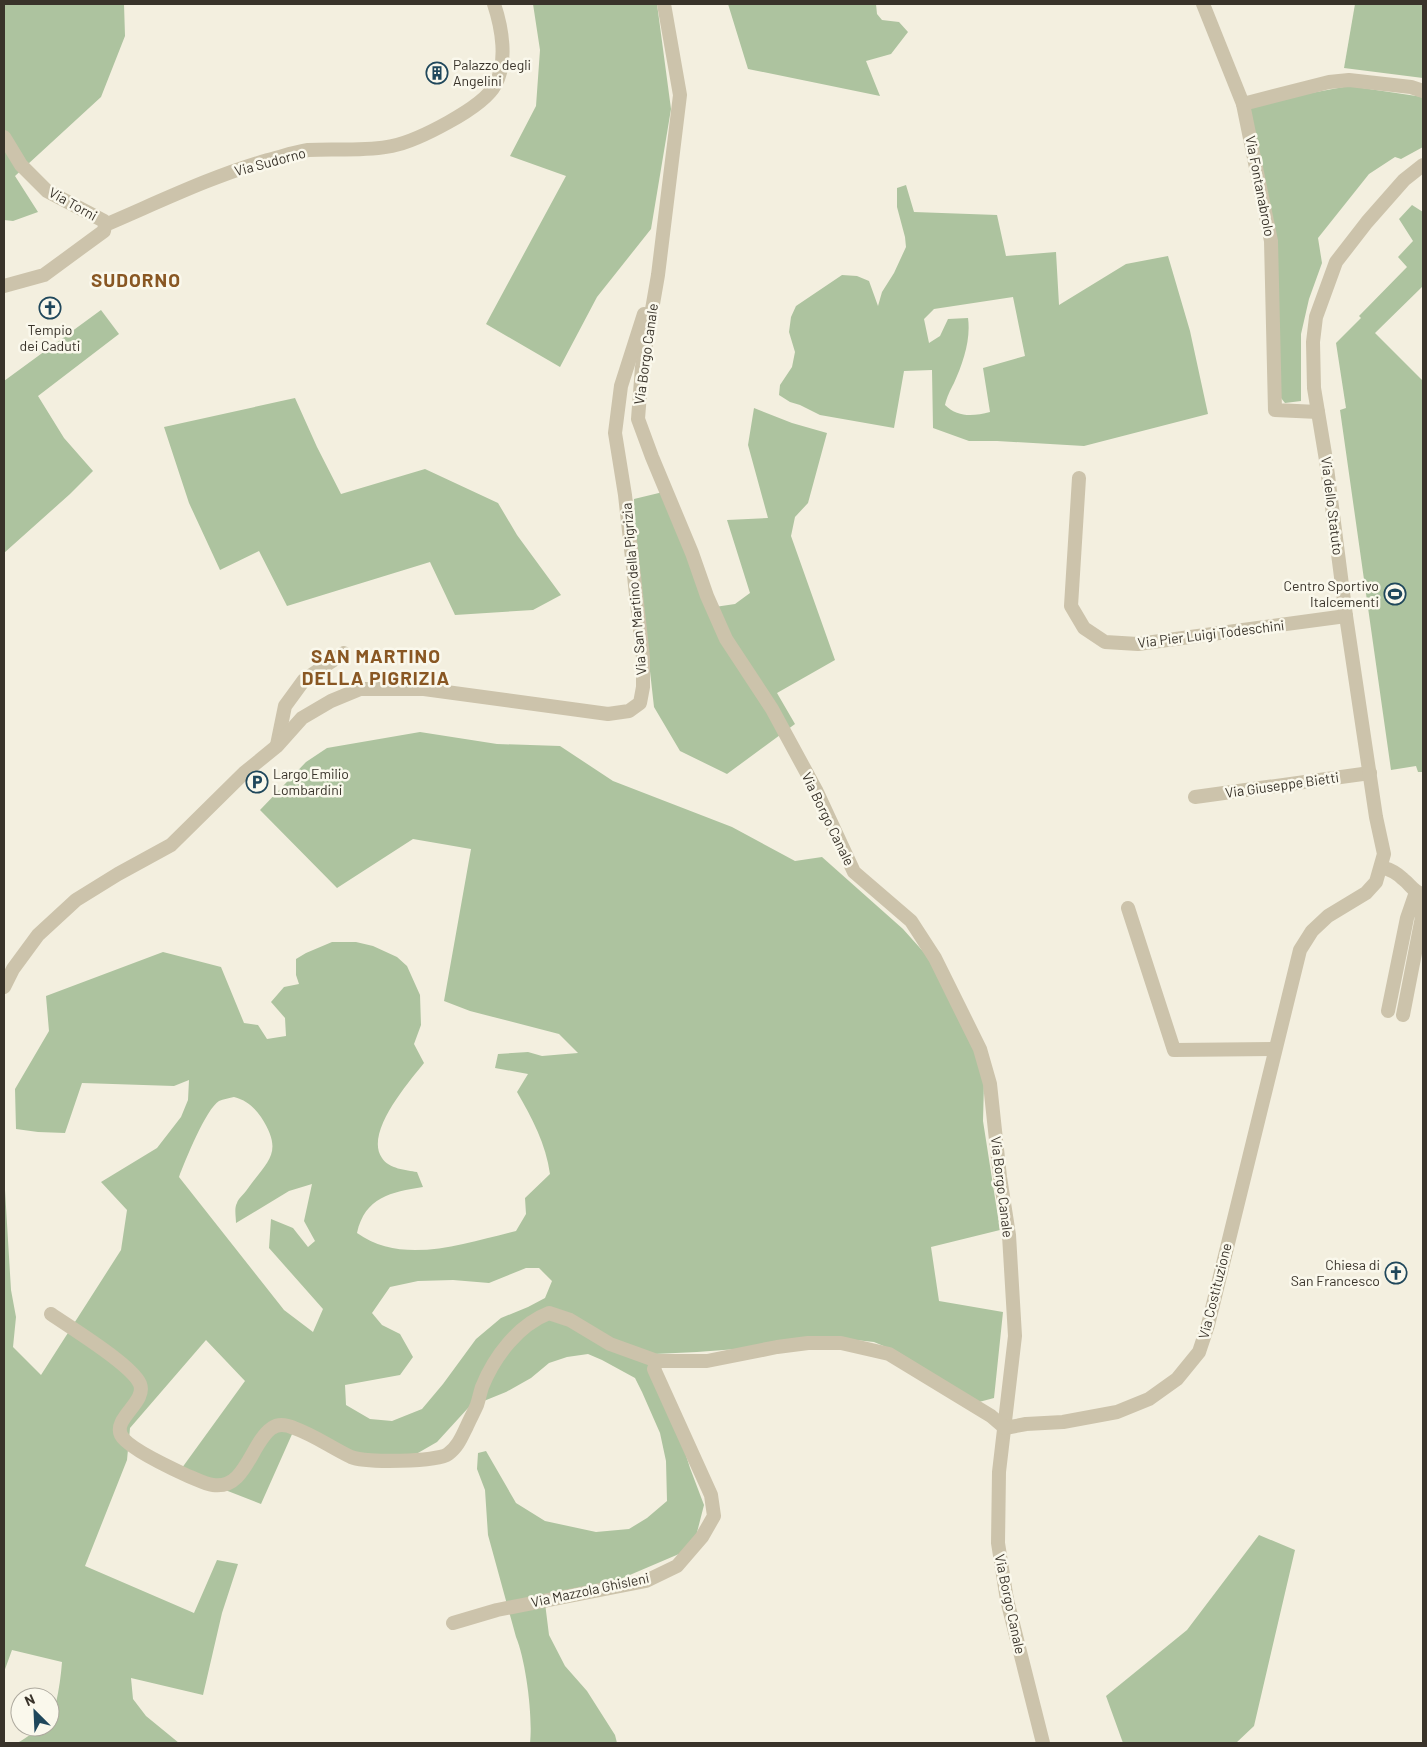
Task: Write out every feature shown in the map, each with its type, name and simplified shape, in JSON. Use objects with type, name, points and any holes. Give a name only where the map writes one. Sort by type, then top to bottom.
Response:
[{"type":"street","name":"Via Sudorno","points":[[4,286],[44,275],[104,231],[105,225],[222,175],[307,150],[358,150],[393,146],[443,126],[474,106],[494,86],[502,65],[501,39],[494,4]]},
{"type":"street","name":"Via Borgo Canale","points":[[664,4],[680,95],[658,275],[642,367],[638,419],[707,596],[726,639],[772,709],[816,790],[854,872],[911,921],[935,958],[980,1048],[990,1084],[1000,1177],[1009,1235],[1016,1336],[999,1472],[998,1543],[1006,1600],[1043,1743]]},
{"type":"street","points":[[1203,4],[1243,104],[1329,82],[1349,80],[1411,87],[1423,91]]},
{"type":"street","name":"Via Fontanabrolo","points":[[1243,104],[1271,241],[1275,410],[1318,412]]},
{"type":"street","name":"Via Torni","points":[[4,137],[21,165],[47,191],[104,221],[105,225]]},
{"type":"street","name":"Via dello Statuto","points":[[1381,867],[1384,854],[1376,817],[1346,616],[1326,460],[1314,388],[1314,342],[1316,317],[1336,262],[1366,222],[1404,180],[1423,165]]},
{"type":"street","name":"Via San Martino della Pigrizia","points":[[4,987],[13,970],[38,935],[76,900],[118,874],[172,845],[244,773],[277,746],[302,718],[331,701],[360,689],[424,689],[608,714],[629,711],[640,704],[643,687],[643,657],[626,495],[615,433],[621,386],[658,275]]},
{"type":"street","name":"Via Pier Luigi Todeschini","points":[[1079,478],[1071,606],[1084,628],[1105,642],[1138,644],[1346,616]]},
{"type":"street","points":[[277,746],[285,706],[304,680],[344,654]]},
{"type":"street","name":"Via Giuseppe Bietti","points":[[1194,797],[1370,774]]},
{"type":"street","points":[[1381,867],[1403,879],[1420,893],[1422,917],[1403,1016]]},
{"type":"street","name":"Via Costituzione","points":[[1005,1428],[1026,1424],[1063,1422],[1117,1412],[1149,1399],[1177,1379],[1200,1352],[1300,950],[1312,930],[1366,894],[1376,882],[1381,867]]},
{"type":"street","points":[[1388,1010],[1406,918],[1420,893]]},
{"type":"street","points":[[1128,908],[1174,1050],[1275,1049]]},
{"type":"street","points":[[52,1314],[100,1347],[138,1380],[141,1387],[139,1396],[123,1420],[120,1428],[121,1434],[125,1439],[148,1456],[213,1486],[230,1483],[241,1473],[263,1438],[272,1427],[281,1424],[305,1432],[353,1458],[401,1461],[446,1455],[456,1447],[477,1406],[481,1389],[500,1354],[523,1329],[541,1316],[549,1313],[570,1320],[610,1344],[657,1361],[707,1361],[808,1343],[841,1343],[890,1354],[991,1416],[1005,1428]]},
{"type":"street","name":"Via Mazzola Ghisleni","points":[[453,1623],[497,1610],[646,1580],[677,1566],[702,1537],[714,1516],[711,1495],[654,1369],[657,1361]]},
{"type":"green space","points":[[4,4],[124,4],[125,36],[101,97],[15,176],[38,212],[13,221],[4,220]]},
{"type":"green space","points":[[533,4],[657,4],[671,109],[651,229],[597,297],[560,367],[486,324],[566,176],[510,156],[536,106],[540,50]]},
{"type":"green space","points":[[728,4],[876,4],[877,14],[882,20],[899,22],[908,32],[891,54],[866,61],[880,96],[748,69]]},
{"type":"green space","points":[[1355,4],[1423,4],[1423,78],[1344,68]]},
{"type":"green space","points":[[1349,86],[1423,97],[1423,147],[1401,159],[1395,157],[1369,174],[1318,238],[1322,263],[1309,299],[1301,334],[1301,401],[1285,403],[1281,398],[1275,272],[1249,111],[1253,106]]},
{"type":"green space","points":[[906,185],[914,212],[997,215],[1006,256],[1056,252],[1059,305],[1126,264],[1168,256],[1190,331],[1208,414],[1084,446],[969,441],[933,428],[932,370],[904,371],[894,428],[820,415],[779,395],[780,385],[792,367],[795,352],[789,332],[791,317],[796,306],[842,275],[857,276],[869,281],[878,306],[882,292],[894,273],[906,247],[897,207],[897,188]],"holes":[[[1013,297],[1025,356],[983,368],[990,412],[972,415],[955,412],[945,405],[965,351],[969,326],[968,318],[948,319],[940,336],[929,343],[924,319],[934,309]]]},
{"type":"green space","name":"Centro Sportivo Italcementi","points":[[1412,205],[1423,212],[1423,286],[1375,333],[1423,381],[1423,772],[1418,772],[1416,766],[1391,770],[1340,410],[1346,408],[1336,343],[1361,318],[1359,316],[1407,267],[1398,257],[1413,241],[1399,219]]},
{"type":"green space","points":[[101,310],[119,334],[38,396],[64,438],[93,471],[4,553],[4,381]]},
{"type":"green space","points":[[295,398],[341,494],[425,469],[498,503],[517,535],[561,595],[533,610],[455,615],[430,562],[287,606],[259,551],[220,570],[189,503],[164,427]]},
{"type":"green space","points":[[754,408],[792,423],[827,433],[808,503],[795,517],[791,536],[835,660],[777,693],[795,724],[727,774],[680,751],[654,707],[636,546],[634,499],[663,492],[708,608],[735,604],[750,593],[727,520],[768,518],[748,445]]},
{"type":"green space","points":[[420,732],[497,744],[560,746],[613,781],[732,827],[795,861],[822,857],[903,929],[936,966],[968,1031],[984,1081],[983,1121],[1000,1230],[931,1247],[939,1301],[1003,1312],[994,1398],[979,1402],[898,1352],[874,1342],[819,1336],[750,1348],[654,1354],[690,1468],[704,1505],[693,1548],[611,1583],[544,1595],[549,1635],[565,1666],[587,1691],[615,1735],[617,1743],[530,1743],[530,1704],[526,1674],[488,1535],[485,1490],[477,1469],[478,1453],[486,1451],[516,1503],[545,1521],[596,1532],[629,1529],[647,1518],[667,1501],[666,1461],[660,1433],[635,1378],[588,1354],[567,1357],[549,1363],[531,1378],[506,1392],[469,1407],[437,1442],[411,1457],[344,1452],[293,1432],[261,1504],[179,1472],[245,1381],[206,1340],[130,1428],[127,1460],[85,1566],[194,1613],[217,1560],[238,1564],[222,1613],[203,1695],[131,1678],[133,1699],[146,1716],[179,1743],[17,1743],[27,1737],[60,1737],[59,1687],[62,1662],[12,1650],[4,1672],[4,1190],[11,1290],[16,1317],[13,1347],[41,1375],[121,1250],[127,1210],[101,1182],[157,1148],[181,1117],[188,1100],[189,1080],[174,1086],[82,1083],[65,1133],[16,1129],[15,1089],[49,1031],[46,996],[163,952],[221,967],[244,1023],[258,1025],[267,1039],[286,1036],[285,1018],[271,1002],[284,987],[299,984],[296,975],[296,959],[332,942],[356,942],[373,946],[397,957],[407,966],[420,995],[421,1025],[414,1044],[424,1063],[399,1095],[383,1122],[378,1148],[382,1158],[389,1165],[417,1172],[423,1187],[400,1191],[381,1198],[366,1211],[357,1233],[375,1243],[394,1248],[414,1250],[455,1246],[516,1231],[526,1214],[525,1198],[550,1174],[542,1142],[517,1092],[528,1074],[495,1068],[498,1054],[528,1052],[542,1056],[578,1053],[559,1034],[470,1011],[444,1001],[471,849],[413,839],[337,888],[260,810],[306,762],[327,748]],"holes":[[[234,1097],[256,1110],[261,1117],[272,1140],[272,1149],[266,1164],[236,1205],[236,1223],[289,1191],[312,1184],[304,1221],[315,1241],[308,1247],[293,1228],[271,1219],[269,1248],[323,1309],[313,1332],[284,1310],[179,1177],[196,1136],[214,1106],[224,1099]],[[526,1268],[539,1268],[552,1281],[545,1298],[501,1318],[476,1339],[422,1409],[392,1421],[370,1419],[346,1405],[345,1385],[400,1375],[413,1357],[400,1334],[382,1325],[372,1313],[390,1287],[418,1281],[453,1280],[489,1283]]]},
{"type":"green space","points":[[1259,1535],[1295,1550],[1254,1726],[1236,1743],[1123,1743],[1106,1696],[1187,1630]]},
{"type":"place","name":"Palazzo degli Angelini","points":[[437,73]]},
{"type":"place","name":"Tempio dei Caduti","points":[[50,308]]},
{"type":"place","name":"Centro Sportivo Italcementi","points":[[1395,594]]},
{"type":"place","name":"Largo Emilio Lombardini","points":[[257,782]]},
{"type":"place","name":"Chiesa di San Francesco","points":[[1396,1273]]},
{"type":"district","name":"SUDORNO","points":[[136,280]]},
{"type":"district","name":"SAN MARTINO DELLA PIGRIZIA","points":[[376,667]]}]
